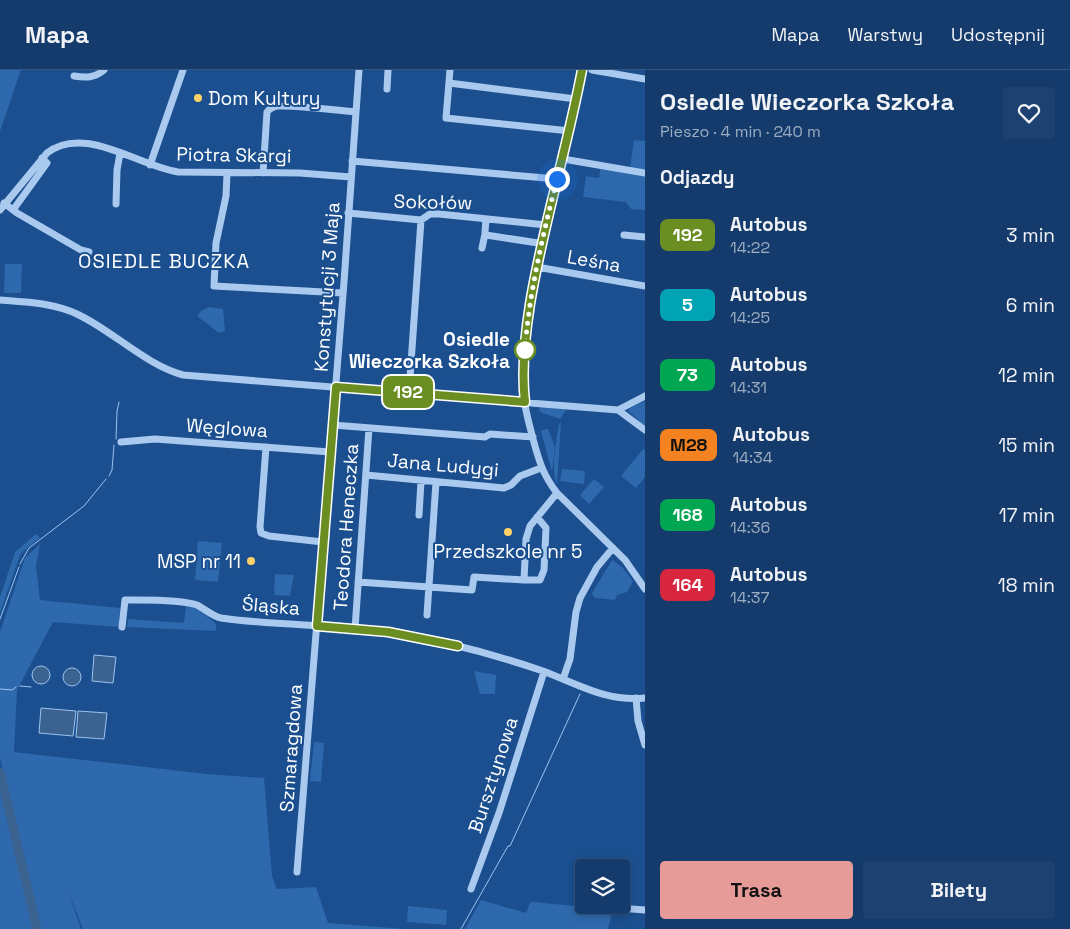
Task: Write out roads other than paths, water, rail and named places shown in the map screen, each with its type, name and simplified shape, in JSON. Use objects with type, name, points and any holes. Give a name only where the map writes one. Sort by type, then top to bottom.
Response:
[{"type":"street","points":[[74,76],[91,77],[104,70]]},
{"type":"street","points":[[150,165],[183,70]]},
{"type":"street","name":"Konstytucji 3 Maja","points":[[317,626],[359,70]]},
{"type":"street","points":[[386,88],[388,70]]},
{"type":"street","points":[[450,70],[446,118],[570,131]]},
{"type":"street","points":[[582,70],[570,131],[536,267],[526,335],[523,381],[525,402],[532,437],[541,468],[548,482],[557,494],[631,567],[645,589]]},
{"type":"street","points":[[592,70],[645,79]]},
{"type":"street","points":[[449,84],[576,99]]},
{"type":"street","points":[[263,173],[267,112],[270,108],[276,106],[356,112]]},
{"type":"street","name":"Piotra Skargi","points":[[2,206],[42,158],[56,147],[71,144],[88,144],[120,153],[162,169],[178,172],[227,174],[300,173],[351,177]]},
{"type":"street","points":[[116,204],[117,170],[120,153]]},
{"type":"street","points":[[13,210],[47,163],[42,158]]},
{"type":"street","points":[[563,159],[645,173]]},
{"type":"street","points":[[352,161],[557,179]]},
{"type":"street","points":[[227,174],[226,196],[216,243],[214,286],[343,293]]},
{"type":"street","points":[[2,206],[13,210],[81,250],[89,252]]},
{"type":"street","name":"Sokołów","points":[[348,213],[421,220],[430,214],[546,225]]},
{"type":"street","points":[[409,392],[421,220]]},
{"type":"street","points":[[482,248],[486,220]]},
{"type":"street","points":[[485,234],[538,243]]},
{"type":"street","points":[[624,235],[645,237]]},
{"type":"street","name":"Leśna","points":[[536,267],[645,286]]},
{"type":"street","points":[[0,300],[50,305],[78,314],[157,364],[174,372],[191,376],[618,410],[645,430]]},
{"type":"street","points":[[618,410],[645,396]]},
{"type":"street","points":[[332,425],[480,437],[490,434],[532,437]]},
{"type":"street","name":"Teodora Heneczka","points":[[354,629],[369,428]]},
{"type":"street","name":"Węglowa","points":[[121,442],[155,439],[330,452]]},
{"type":"street","points":[[266,447],[261,533],[269,536],[323,542]]},
{"type":"street","name":"Jana Ludygi","points":[[366,475],[504,488],[511,485],[520,476],[541,468]]},
{"type":"street","points":[[419,514],[421,480]]},
{"type":"street","points":[[427,615],[436,482]]},
{"type":"street","points":[[524,580],[530,526],[557,494]]},
{"type":"street","points":[[358,582],[472,590],[474,577],[540,580],[544,570],[546,528],[537,516]]},
{"type":"street","points":[[563,679],[571,651],[576,612],[580,598],[597,567],[613,548]]},
{"type":"street","name":"Śląska","points":[[122,627],[125,600],[171,601],[196,605],[215,617],[228,619],[354,629],[417,637],[472,649],[544,672],[610,697],[645,698]]},
{"type":"street","name":"Szmaragdowa","points":[[297,872],[317,626]]},
{"type":"street","name":"Bursztynowa","points":[[471,889],[499,813],[544,672]]},
{"type":"street","points":[[636,698],[638,721],[645,745]]},
{"type":"street","points":[[630,909],[645,910]]},
{"type":"waterway","points":[[116,439],[119,402]]},
{"type":"waterway","points":[[109,476],[112,470],[114,445]]},
{"type":"waterway","points":[[20,564],[29,548],[84,506],[106,479]]},
{"type":"waterway","points":[[0,619],[19,567]]},
{"type":"waterway","points":[[20,686],[31,687]]},
{"type":"waterway","points":[[0,689],[12,690],[16,687]]},
{"type":"waterway","points":[[461,929],[508,846],[510,846],[580,694]]},
{"type":"waterway","points":[[0,772],[37,929]]},
{"type":"place","name":"Dom Kultury","points":[[198,98]]},
{"type":"place","name":"Osiedle Wieczorka Szkoła","points":[[525,350]]},
{"type":"place","name":"Przedszkole nr 5","points":[[508,532]]},
{"type":"place","name":"MSP nr 11","points":[[251,561]]},
{"type":"district","name":"OSIEDLE BUCZKA","points":[[164,261]]}]
